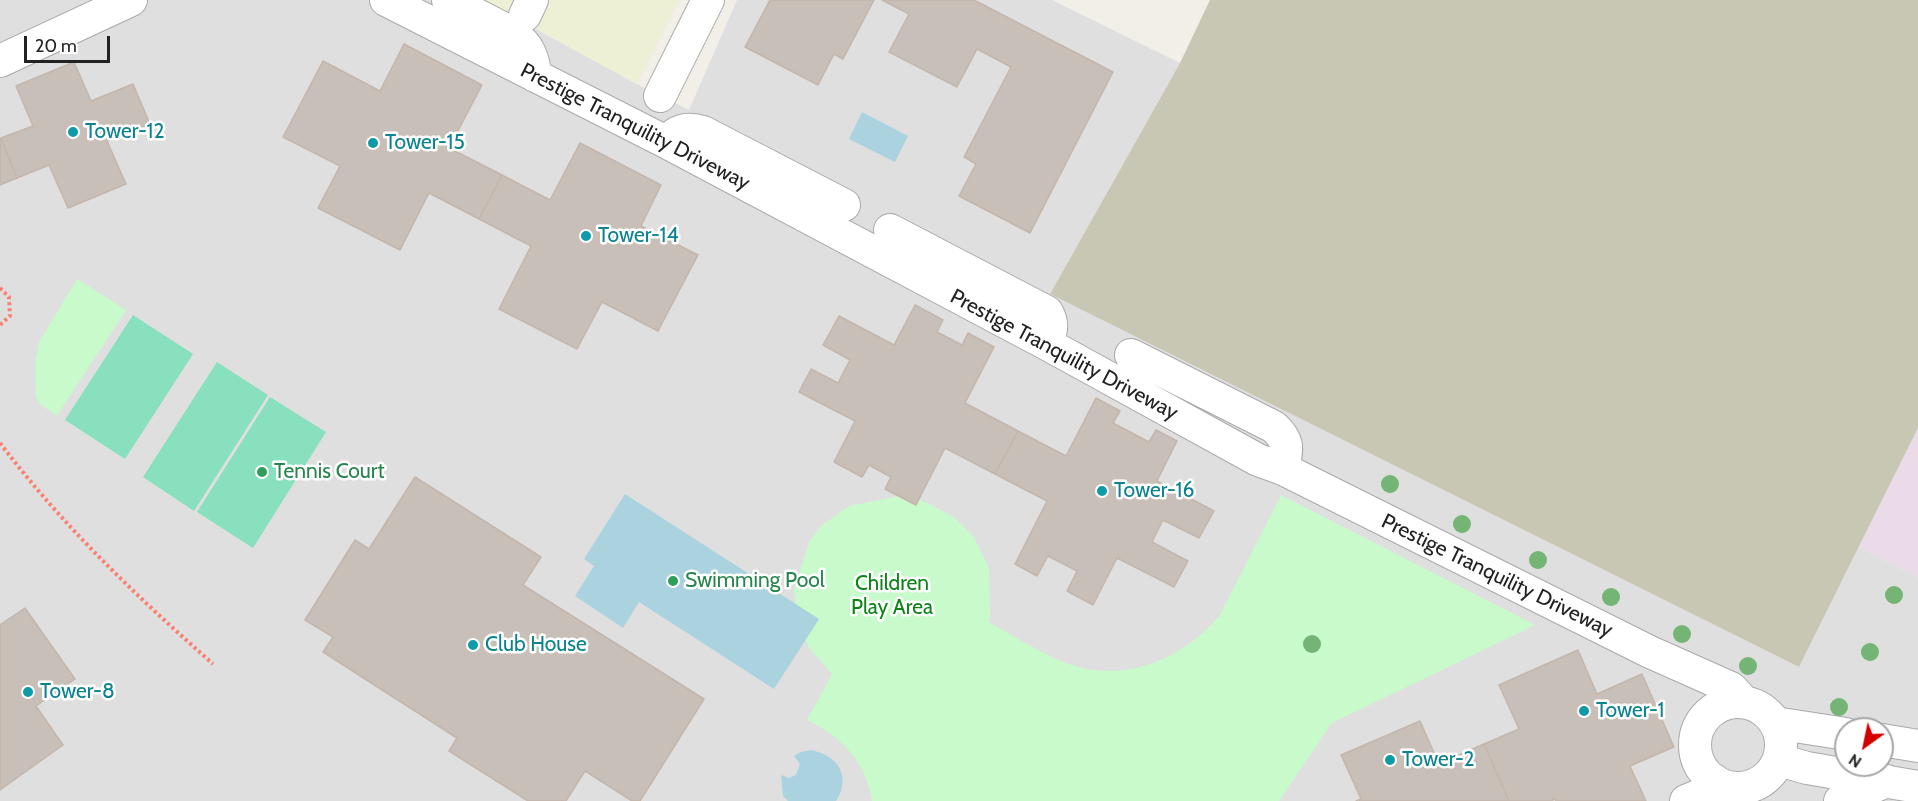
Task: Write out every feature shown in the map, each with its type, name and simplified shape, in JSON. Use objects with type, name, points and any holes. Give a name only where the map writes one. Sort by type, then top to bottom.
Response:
[{"type":"street","points":[[0,61],[132,0]]},
{"type":"street","name":"Prestige Tranquility Driveway","points":[[386,0],[666,142],[1047,344],[1258,460],[1283,469],[1650,652],[1731,688],[1744,702]]},
{"type":"street","points":[[448,0],[522,40],[532,57],[535,76]]},
{"type":"street","points":[[660,96],[708,0]]},
{"type":"street","points":[[666,142],[673,134],[683,130],[693,129],[703,132],[844,205]]},
{"type":"street","points":[[890,231],[1047,312],[1052,328],[1047,344]]},
{"type":"street","points":[[1131,355],[1274,427],[1284,438],[1287,447],[1283,469]]},
{"type":"street","points":[[1744,702],[1767,713],[1775,723],[1780,735],[1781,748],[1779,760],[1772,772],[1751,786],[1738,788],[1725,786],[1714,780],[1704,770],[1697,757],[1695,743],[1698,729],[1705,717],[1717,708],[1730,703],[1744,702]]},
{"type":"street","points":[[1775,723],[1834,732]]},
{"type":"street","points":[[1894,742],[1918,746]]},
{"type":"street","points":[[1779,760],[1807,768],[1918,787]]},
{"type":"street","points":[[1686,801],[1705,793],[1714,780]]},
{"type":"street","points":[[1840,801],[1887,781]]},
{"type":"path","points":[[0,288],[9,297],[10,316],[0,325]]},
{"type":"path","points":[[0,443],[67,523],[114,572],[213,664]]},
{"type":"shaded area","points":[[0,0],[483,0],[689,110],[737,0],[1052,0],[1180,63],[1050,294],[1799,667],[1859,547],[1918,577],[1918,801],[0,801]]},
{"type":"shaded area","points":[[483,0],[679,0],[637,84]]},
{"type":"shaded area","points":[[1210,0],[1918,0],[1918,428],[1799,667],[1050,294],[1180,63]]},
{"type":"shaded area","points":[[1918,428],[1918,577],[1859,547]]},
{"type":"green space","points":[[77,279],[126,310],[57,416],[40,404],[36,397],[35,363],[39,342]]},
{"type":"green space","points":[[133,315],[193,354],[125,459],[65,420]]},
{"type":"green space","points":[[217,362],[268,395],[194,511],[143,477]]},
{"type":"green space","name":"Tennis Court","points":[[270,397],[326,432],[253,548],[197,512]]},
{"type":"green space","name":"Children Play Area","points":[[1281,495],[1535,625],[1332,723],[1279,801],[872,801],[865,775],[850,752],[831,734],[807,720],[832,674],[809,648],[798,624],[794,590],[809,542],[821,526],[849,506],[900,496],[923,501],[954,517],[974,537],[989,568],[990,617],[988,622],[1056,659],[1079,667],[1101,671],[1146,666],[1186,646],[1204,632],[1220,615]]},
{"type":"water","points":[[862,112],[908,136],[895,162],[849,139]]},
{"type":"water","name":"Swimming Pool","points":[[625,494],[819,619],[774,689],[639,602],[623,628],[575,596],[594,566],[584,559]]},
{"type":"water","points":[[811,750],[829,757],[840,768],[843,784],[836,801],[788,801],[783,796],[781,775],[789,778],[796,775],[800,764],[794,756]]},
{"type":"building","points":[[770,0],[874,0],[843,59],[834,54],[818,85],[745,47]]},
{"type":"building","points":[[882,0],[974,0],[1113,72],[1030,233],[959,196],[976,164],[964,157],[1011,67],[977,49],[957,87],[889,52],[909,14]]},
{"type":"building","name":"Tower-15","points":[[404,44],[482,85],[449,148],[502,175],[479,219],[429,193],[400,250],[318,208],[340,166],[283,137],[323,61],[380,91]]},
{"type":"building","name":"Tower-12","points":[[74,62],[91,101],[133,84],[150,124],[107,141],[126,184],[68,208],[49,165],[17,178],[1,138],[33,126],[16,86]]},
{"type":"building","points":[[0,139],[17,178],[0,185]]},
{"type":"building","name":"Tower-14","points":[[580,143],[661,185],[641,226],[698,255],[658,331],[602,302],[577,349],[499,309],[531,246],[479,219],[502,175],[550,200]]},
{"type":"building","points":[[915,305],[943,320],[937,332],[962,345],[968,333],[994,347],[965,403],[1018,431],[995,474],[945,448],[916,505],[885,489],[891,477],[869,465],[862,477],[834,462],[855,421],[799,392],[811,369],[838,383],[850,360],[823,345],[839,316],[894,345]]},
{"type":"building","name":"Tower-16","points":[[1096,398],[1120,411],[1113,423],[1149,442],[1156,430],[1177,441],[1157,481],[1214,511],[1199,538],[1163,520],[1152,542],[1188,561],[1174,587],[1117,558],[1093,605],[1067,591],[1077,571],[1048,556],[1037,576],[1015,564],[1047,501],[995,474],[1018,431],[1066,456]]},
{"type":"building","name":"Club House","points":[[415,477],[541,557],[523,585],[704,699],[640,801],[632,801],[585,771],[566,801],[528,801],[449,751],[457,738],[323,652],[333,637],[305,620],[355,540],[369,549]]},
{"type":"building","name":"Tower-8","points":[[25,608],[75,679],[36,706],[63,745],[0,790],[0,625]]},
{"type":"building","name":"Tower-1","points":[[1578,650],[1597,694],[1642,674],[1674,747],[1630,766],[1646,801],[1556,801],[1555,799],[1551,801],[1509,801],[1484,744],[1519,729],[1499,685]]},
{"type":"building","name":"Tower-2","points":[[1420,721],[1439,764],[1484,744],[1509,801],[1356,801],[1361,799],[1341,755]]},
{"type":"place","name":"Tower-12","points":[[73,132]]},
{"type":"place","name":"Tower-15","points":[[373,143]]},
{"type":"place","name":"Tower-14","points":[[586,236]]},
{"type":"place","name":"Tennis Court","points":[[262,472]]},
{"type":"place","name":"Tower-16","points":[[1102,491]]},
{"type":"place","name":"Swimming Pool","points":[[673,581]]},
{"type":"place","name":"Club House","points":[[473,645]]},
{"type":"place","name":"Tower-8","points":[[28,692]]},
{"type":"place","name":"Tower-1","points":[[1584,711]]},
{"type":"place","name":"Tower-2","points":[[1390,760]]}]
